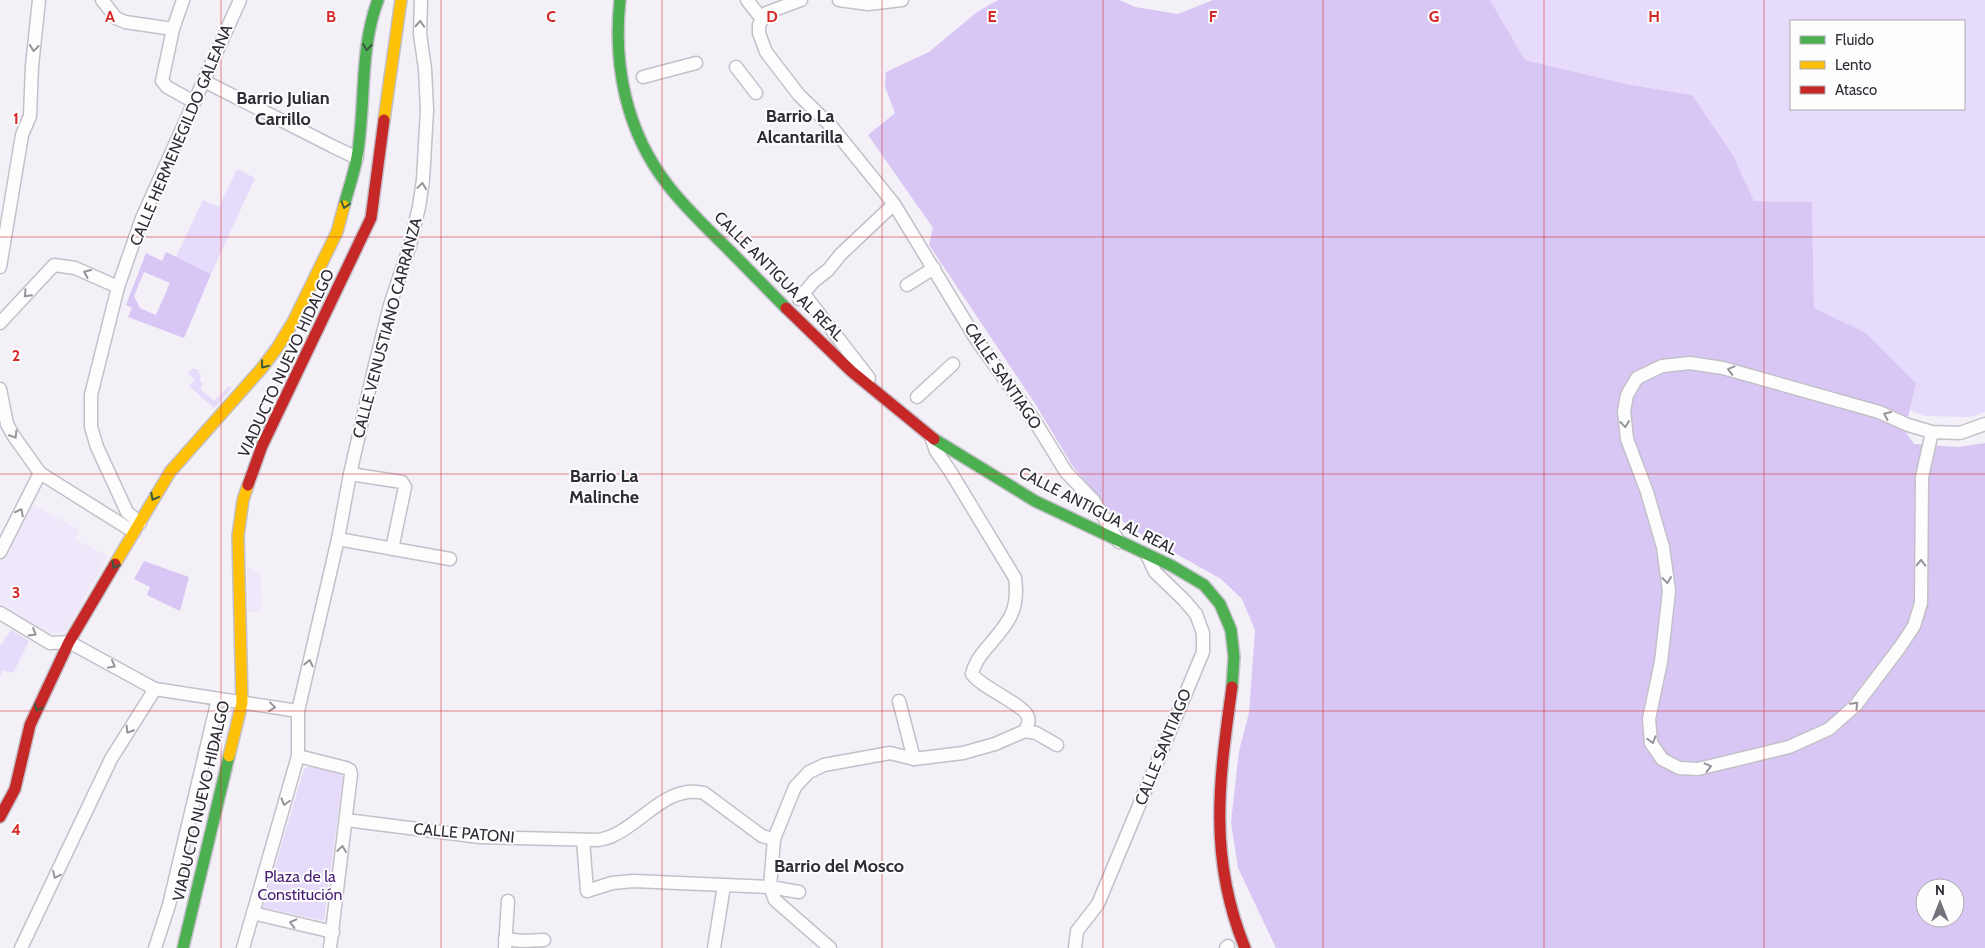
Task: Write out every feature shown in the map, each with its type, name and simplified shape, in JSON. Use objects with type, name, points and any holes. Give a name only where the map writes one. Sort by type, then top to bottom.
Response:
[{"type":"main road","points":[[0,818],[15,789],[30,725],[69,642],[170,472],[262,368],[277,348],[293,322],[336,232],[350,190],[357,158],[367,46],[373,13],[378,0]]},
{"type":"main road","name":"VIADUCTO NUEVO HIDALGO","points":[[183,948],[242,703],[239,520],[255,467],[270,428],[372,218],[401,0]]},
{"type":"main road","name":"CALLE ANTIGUA AL REAL","points":[[620,0],[617,18],[623,91],[630,115],[650,161],[686,206],[781,304],[860,378],[931,437],[1039,503],[1146,555],[1173,566],[1210,591],[1220,603],[1233,631],[1235,649],[1234,671],[1219,787],[1220,855],[1232,911],[1245,948]]},
{"type":"street","points":[[0,264],[22,135],[30,116],[32,66],[39,0]]},
{"type":"street","points":[[102,0],[116,18],[125,22],[173,29]]},
{"type":"street","points":[[183,0],[173,29],[162,81],[194,102]]},
{"type":"street","name":"CALLE HERMENEGILDO GALEANA","points":[[137,528],[126,512],[97,447],[90,427],[90,395],[118,287],[142,218],[240,0]]},
{"type":"street","name":"CALLE VENUSTIANO CARRANZA","points":[[243,948],[298,756],[298,710],[338,539],[350,474],[390,305],[410,245],[423,180],[427,110],[426,69],[420,34],[421,0]]},
{"type":"street","points":[[747,0],[762,19],[766,13],[775,8],[801,0]]},
{"type":"street","points":[[839,0],[868,4],[899,1]]},
{"type":"street","name":"CALLE SANTIAGO","points":[[762,19],[759,25],[759,33],[766,52],[799,95],[831,126],[894,204],[976,339],[1034,420],[1066,472],[1094,501],[1120,542]]},
{"type":"street","points":[[642,77],[696,64]]},
{"type":"street","points":[[736,67],[756,93]]},
{"type":"street","points":[[204,81],[357,158]]},
{"type":"street","points":[[884,398],[801,296],[814,281],[828,270],[841,254],[894,204]]},
{"type":"street","points":[[0,324],[54,265],[75,268],[118,287]]},
{"type":"street","points":[[907,286],[934,268]]},
{"type":"street","points":[[1932,432],[1922,477],[1920,603],[1914,626],[1856,705],[1829,729],[1789,747],[1698,769],[1679,768],[1662,759],[1651,743],[1649,720],[1661,662],[1669,591],[1663,547],[1647,492],[1627,439],[1624,411],[1627,395],[1637,378],[1662,366],[1690,363],[1723,368],[1879,412],[1908,425],[1932,432],[1960,433],[1985,424]]},
{"type":"street","points":[[917,397],[953,364]]},
{"type":"street","points":[[0,388],[7,424],[12,436],[40,473],[137,528]]},
{"type":"street","points":[[931,437],[936,451],[1015,578],[1017,594],[1014,610],[1006,625],[979,658],[972,674],[992,690],[1024,710],[1028,716],[1028,724],[1025,731]]},
{"type":"street","points":[[0,552],[40,473]]},
{"type":"street","points":[[350,474],[402,482],[405,487],[392,549]]},
{"type":"street","points":[[338,539],[450,559]]},
{"type":"street","name":"CALLE SANTIAGO","points":[[1075,948],[1078,931],[1098,904],[1203,652],[1203,633],[1196,614],[1155,572],[1146,555]]},
{"type":"street","points":[[0,613],[50,644],[69,642],[155,689],[298,710]]},
{"type":"street","points":[[22,948],[111,759],[155,689]]},
{"type":"street","points":[[155,948],[169,905],[218,699]]},
{"type":"street","points":[[899,701],[914,759]]},
{"type":"street","points":[[830,948],[774,900],[770,887],[774,839],[795,786],[809,772],[824,764],[890,753],[914,759],[963,753],[995,744],[1025,731],[1036,734],[1057,745]]},
{"type":"street","points":[[298,756],[350,770],[351,774],[330,948]]},
{"type":"street","name":"CALLE PATONI","points":[[346,820],[480,838],[598,840],[614,835],[670,798],[682,792],[695,791],[704,793],[762,836],[774,839]]},
{"type":"street","points":[[583,840],[587,890],[612,883],[634,881],[770,887],[798,892]]},
{"type":"street","points":[[714,948],[724,886]]},
{"type":"street","points":[[508,900],[505,943],[522,940],[544,940]]},
{"type":"street","points":[[253,913],[333,932]]},
{"type":"shaded area","points":[[998,0],[1119,0],[1135,7],[1178,14],[1213,0],[1490,0],[1525,60],[1626,84],[1692,95],[1733,155],[1754,201],[1812,202],[1814,308],[1866,333],[1916,383],[1905,431],[1914,444],[1958,447],[1985,443],[1985,948],[1276,948],[1238,868],[1231,822],[1239,751],[1249,713],[1255,630],[1242,599],[1221,579],[1132,529],[1105,506],[1072,465],[1036,405],[929,245],[933,228],[868,135],[895,113],[885,87],[886,72],[929,52],[977,12]]},
{"type":"shaded area","points":[[166,252],[211,274],[184,338],[128,317],[132,308],[126,305],[146,253],[162,261]],"holes":[[[144,272],[170,283],[156,315],[140,308],[134,296]]]},
{"type":"shaded area","points":[[29,503],[80,530],[75,539],[108,556],[66,631],[50,634],[0,606],[0,560]]},
{"type":"shaded area","points":[[144,561],[189,577],[180,611],[147,595],[150,587],[134,579]]},
{"type":"shaded area","points":[[247,566],[261,575],[262,612],[248,612]]},
{"type":"green space","points":[[1490,0],[1985,0],[1985,412],[1970,417],[1924,416],[1910,410],[1916,383],[1866,333],[1814,309],[1812,202],[1754,201],[1733,155],[1692,95],[1626,84],[1525,60]]},
{"type":"green space","points":[[237,169],[255,178],[211,274],[176,257],[203,200],[219,207]]},
{"type":"green space","points":[[193,368],[199,370],[198,372],[201,375],[200,381],[203,384],[200,389],[214,401],[229,386],[232,388],[214,408],[189,386],[195,380],[188,374]]},
{"type":"green space","points":[[11,630],[29,641],[13,673],[3,670],[0,677],[0,646]]},
{"type":"green space","name":"Plaza de la Constitución","points":[[309,766],[339,773],[343,777],[324,921],[263,907],[304,769]]},
{"type":"traffic: fast","points":[[344,206],[357,157],[365,58],[372,19],[378,0]]},
{"type":"traffic: fast","points":[[620,0],[618,24],[621,73],[632,120],[641,142],[653,164],[674,193],[786,308]]},
{"type":"traffic: fast","points":[[934,439],[1035,501],[1172,566],[1204,585],[1220,604],[1231,630],[1234,657],[1232,687]]},
{"type":"traffic: fast","points":[[183,948],[229,756]]},
{"type":"traffic: slow","points":[[384,120],[401,0]]},
{"type":"traffic: slow","points":[[115,564],[170,472],[262,368],[277,348],[293,322],[337,232],[344,206]]},
{"type":"traffic: slow","points":[[229,756],[242,703],[238,536],[243,500],[248,485]]},
{"type":"traffic: jam","points":[[248,485],[262,446],[371,218],[384,120]]},
{"type":"traffic: jam","points":[[786,308],[851,371],[934,439]]},
{"type":"traffic: jam","points":[[0,817],[15,789],[30,725],[69,642],[115,564]]},
{"type":"traffic: jam","points":[[1232,687],[1223,754],[1220,819],[1221,850],[1233,915],[1245,948]]},
{"type":"district","name":"Barrio Julian Carrillo","points":[[283,108]]},
{"type":"district","name":"Barrio La Alcantarilla","points":[[800,126]]},
{"type":"district","name":"Barrio La Malinche","points":[[604,486]]},
{"type":"district","name":"Barrio del Mosco","points":[[839,866]]}]
